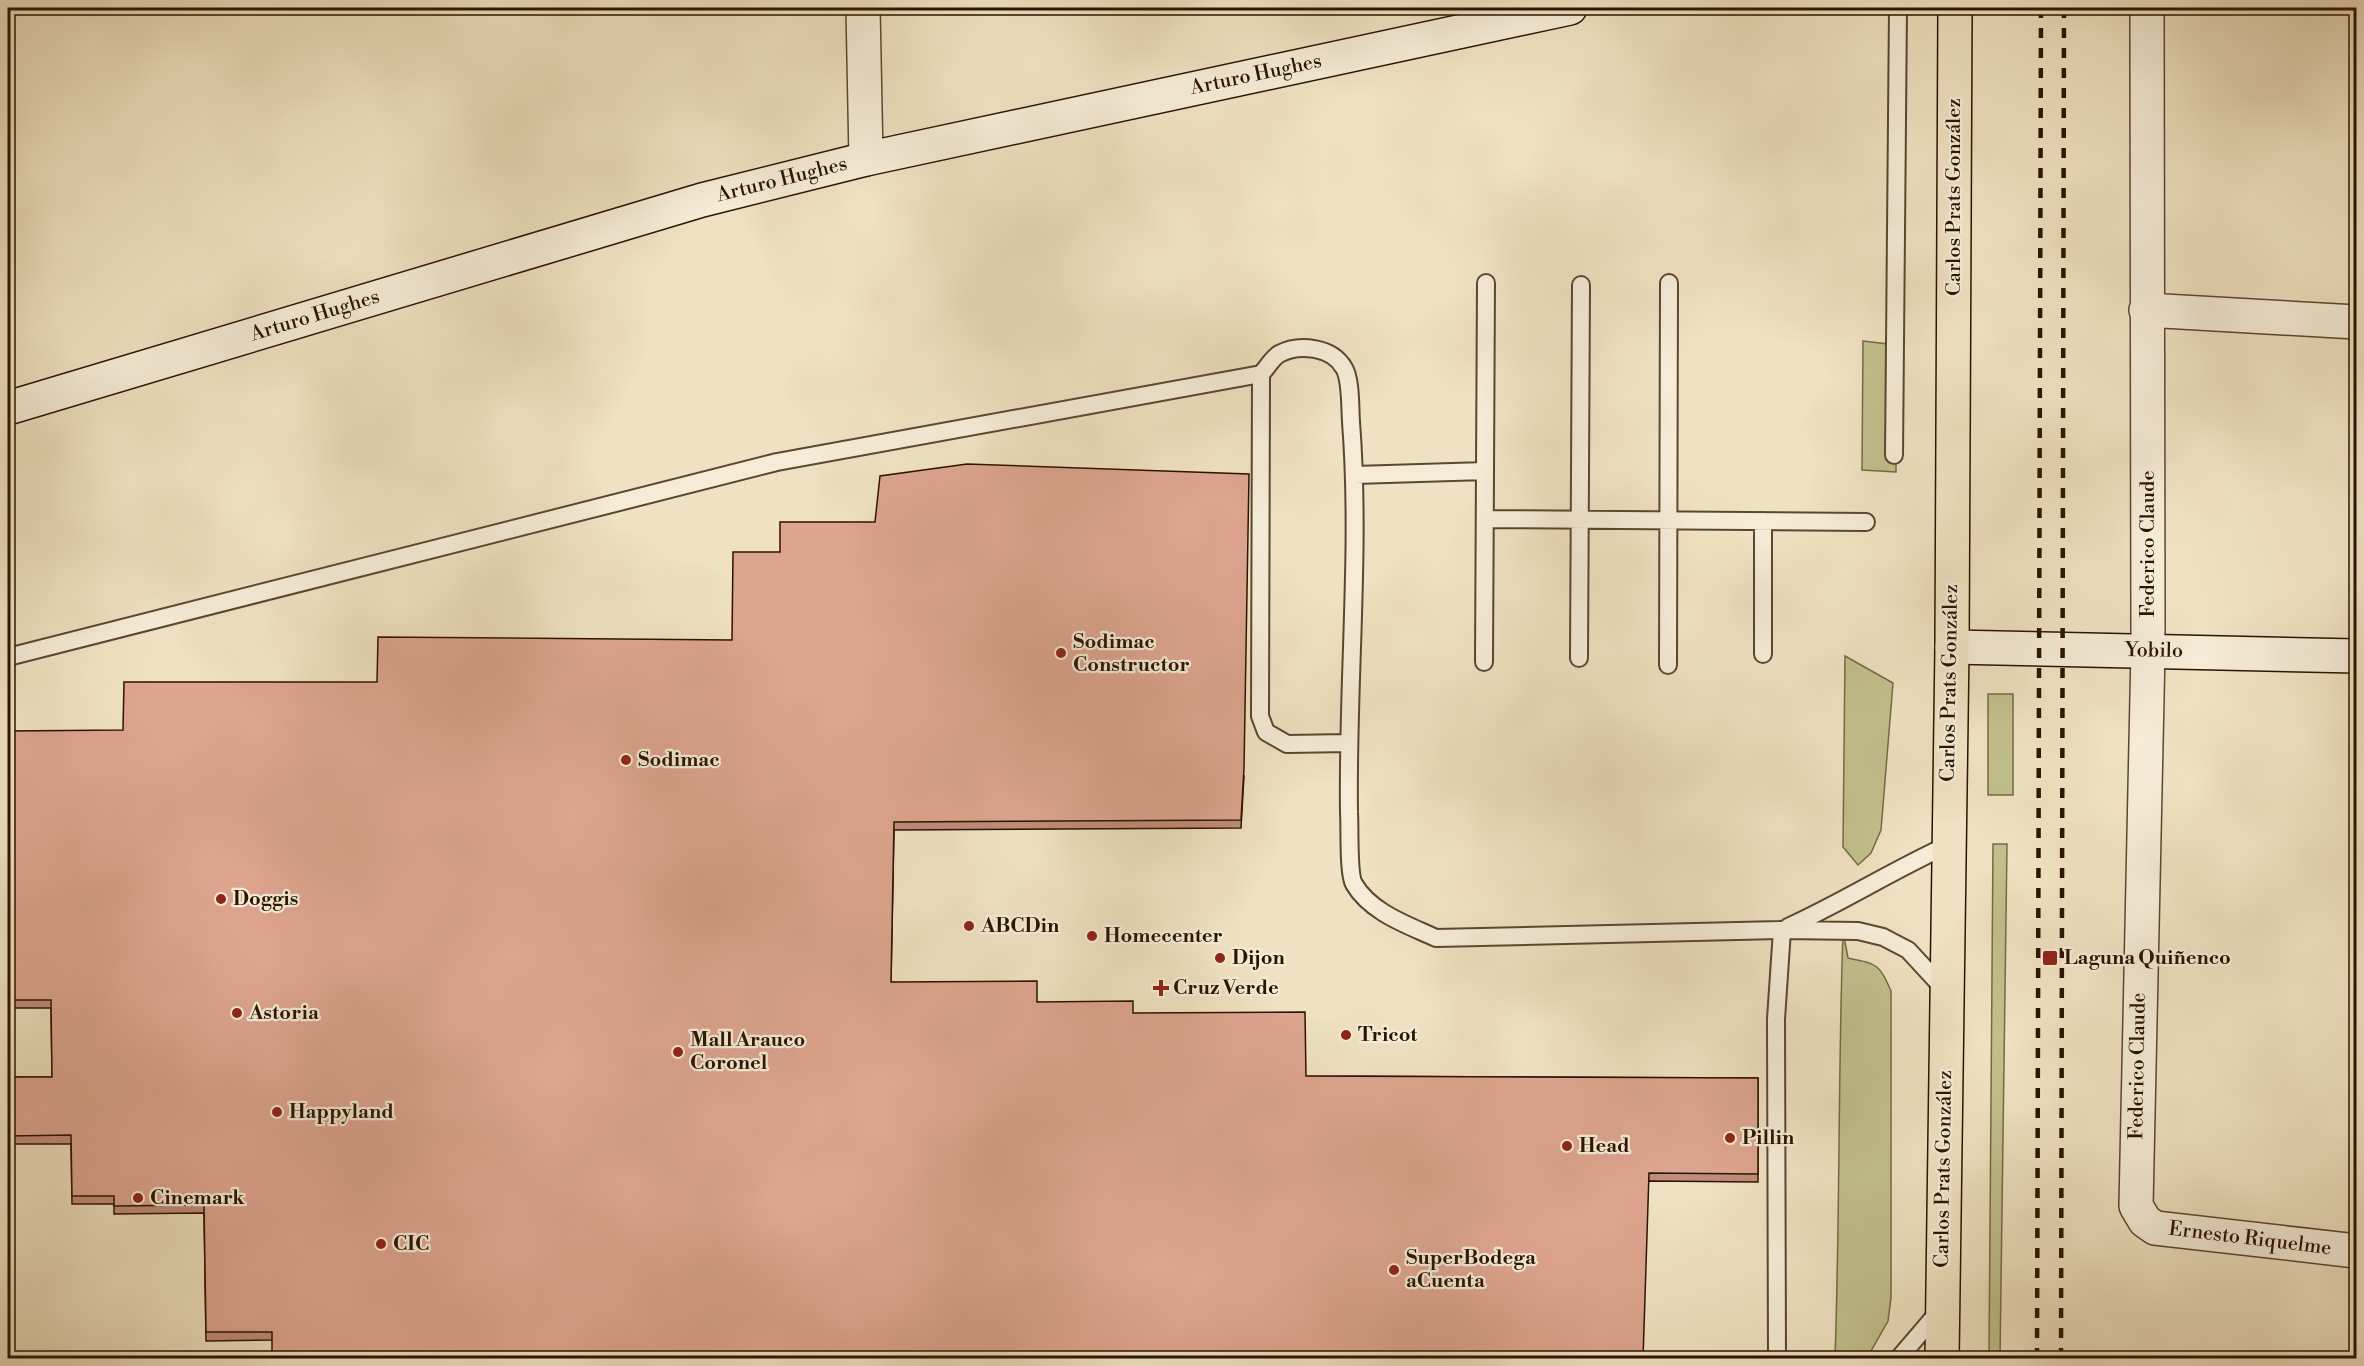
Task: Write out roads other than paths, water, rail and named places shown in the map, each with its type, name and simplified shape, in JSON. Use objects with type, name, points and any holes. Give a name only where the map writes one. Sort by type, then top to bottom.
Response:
[{"type":"main road","name":"Carlos Prats González","points":[[1942,1359],[1952,647],[1955,8]]},
{"type":"street","points":[[863,8],[866,159]]},
{"type":"street","name":"Arturo Hughes","points":[[8,408],[702,200],[866,159],[1570,8]]},
{"type":"street","name":"Federico Claude","points":[[2145,1221],[2136,1206],[2135,1198],[2148,650],[2147,8]]},
{"type":"street","points":[[2146,310],[2356,322]]},
{"type":"street","name":"Yobilo","points":[[1952,647],[2356,656]]},
{"type":"street","name":"Ernesto Riquelme","points":[[2145,1221],[2155,1228],[2166,1230],[2356,1251]]},
{"type":"lane","points":[[1894,455],[1898,8]]},
{"type":"lane","points":[[1484,662],[1486,283]]},
{"type":"lane","points":[[1668,665],[1669,283]]},
{"type":"lane","points":[[1579,658],[1581,285]]},
{"type":"lane","points":[[8,657],[777,462],[1261,374],[1277,355],[1294,348],[1313,348],[1332,356],[1345,368],[1355,475],[1348,743],[1353,883],[1371,903],[1390,917],[1436,938],[1833,929],[1858,931],[1883,937],[1908,950],[1946,991]]},
{"type":"lane","points":[[1261,374],[1260,716],[1266,732],[1287,744],[1348,743]]},
{"type":"lane","points":[[1355,475],[1485,471]]},
{"type":"lane","points":[[1485,519],[1866,522]]},
{"type":"lane","points":[[1762,654],[1763,521]]},
{"type":"lane","points":[[1782,930],[1825,910],[1948,844]]},
{"type":"lane","points":[[1777,1359],[1776,1019],[1782,930]]},
{"type":"lane","points":[[1899,1359],[1942,1307]]},
{"type":"railway","points":[[2037,1358],[2041,8]]},
{"type":"railway","points":[[2061,1358],[2064,8]]},
{"type":"place","name":"Sodimac Constructor","points":[[1061,653]]},
{"type":"place","name":"Sodimac","points":[[626,760]]},
{"type":"place","name":"Doggis","points":[[221,899]]},
{"type":"place","name":"ABCDin","points":[[969,926]]},
{"type":"place","name":"Homecenter","points":[[1092,936]]},
{"type":"place","name":"Dijon","points":[[1220,958]]},
{"type":"place","name":"Laguna Quiñenco","points":[[2050,958]]},
{"type":"place","name":"Cruz Verde","points":[[1161,988]]},
{"type":"place","name":"Astoria","points":[[237,1013]]},
{"type":"place","name":"Tricot","points":[[1346,1035]]},
{"type":"place","name":"Mall Arauco Coronel","points":[[678,1052]]},
{"type":"place","name":"Happyland","points":[[277,1112]]},
{"type":"place","name":"Pillin","points":[[1730,1138]]},
{"type":"place","name":"Head","points":[[1567,1146]]},
{"type":"place","name":"Cinemark","points":[[138,1198]]},
{"type":"place","name":"CIC","points":[[381,1244]]},
{"type":"place","name":"SuperBodega aCuenta","points":[[1394,1270]]}]
